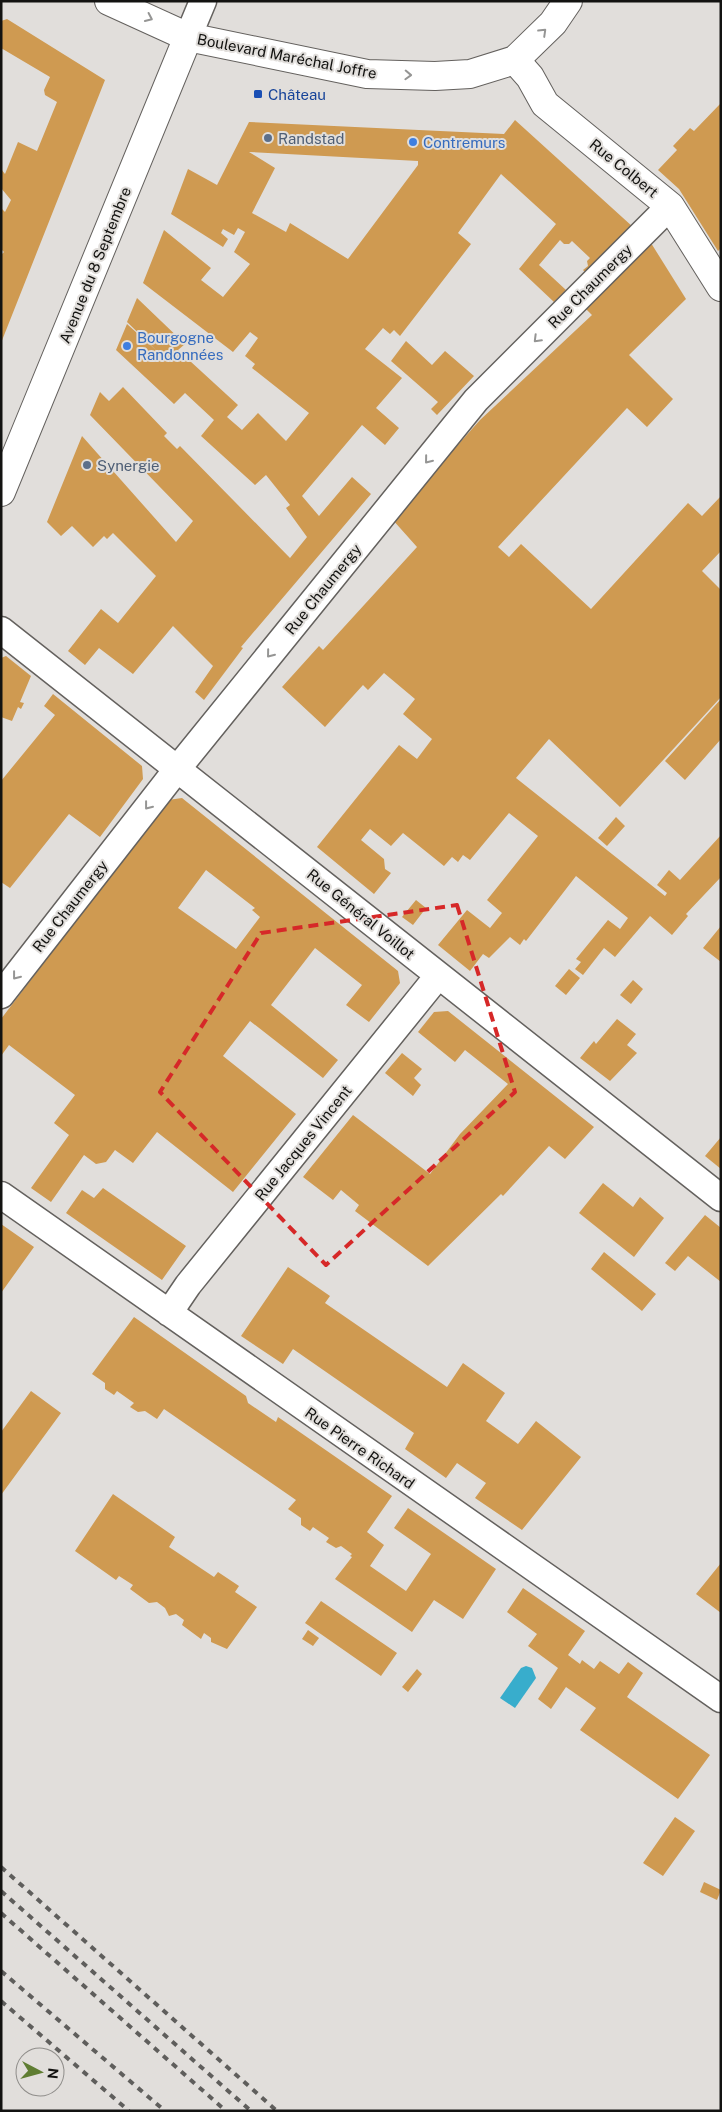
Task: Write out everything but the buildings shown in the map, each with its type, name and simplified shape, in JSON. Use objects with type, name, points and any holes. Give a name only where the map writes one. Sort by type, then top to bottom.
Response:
[{"type":"street","name":"Boulevard Maréchal Joffre","points":[[109,1],[188,37],[367,74],[435,76],[470,74],[515,60],[553,23],[568,1]]},
{"type":"street","points":[[188,37],[203,1]]},
{"type":"street","name":"Avenue du 8 Septembre","points":[[1,492],[188,37]]},
{"type":"street","name":"Rue Colbert","points":[[515,60],[530,77],[545,104],[670,206],[721,287]]},
{"type":"street","name":"Rue Chaumergy","points":[[1,995],[178,768],[476,400],[670,206]]},
{"type":"street","name":"Rue Général Voillot","points":[[1,630],[721,1198]]},
{"type":"street","name":"Rue Jacques Vincent","points":[[170,1313],[188,1285],[438,976]]},
{"type":"street","name":"Rue Pierre Richard","points":[[1,1195],[721,1699]]},
{"type":"highlighted area","points":[[457,905],[515,1092],[326,1265],[160,1092],[261,933]]},
{"type":"water","points":[[526,1666],[532,1668],[536,1678],[515,1708],[500,1698],[521,1668]]},
{"type":"railway","points":[[1,1867],[277,2111]]},
{"type":"railway","points":[[1,1891],[251,2111]]},
{"type":"railway","points":[[1,1913],[226,2111]]},
{"type":"railway","points":[[1,1971],[165,2111]]},
{"type":"railway","points":[[1,2001],[129,2111]]},
{"type":"place","name":"Château","points":[[258,94]]},
{"type":"place","name":"Randstad","points":[[268,138]]},
{"type":"place","name":"Contremurs","points":[[413,142]]},
{"type":"place","name":"Bourgogne Randonnées","points":[[127,346]]},
{"type":"place","name":"Synergie","points":[[87,465]]}]
